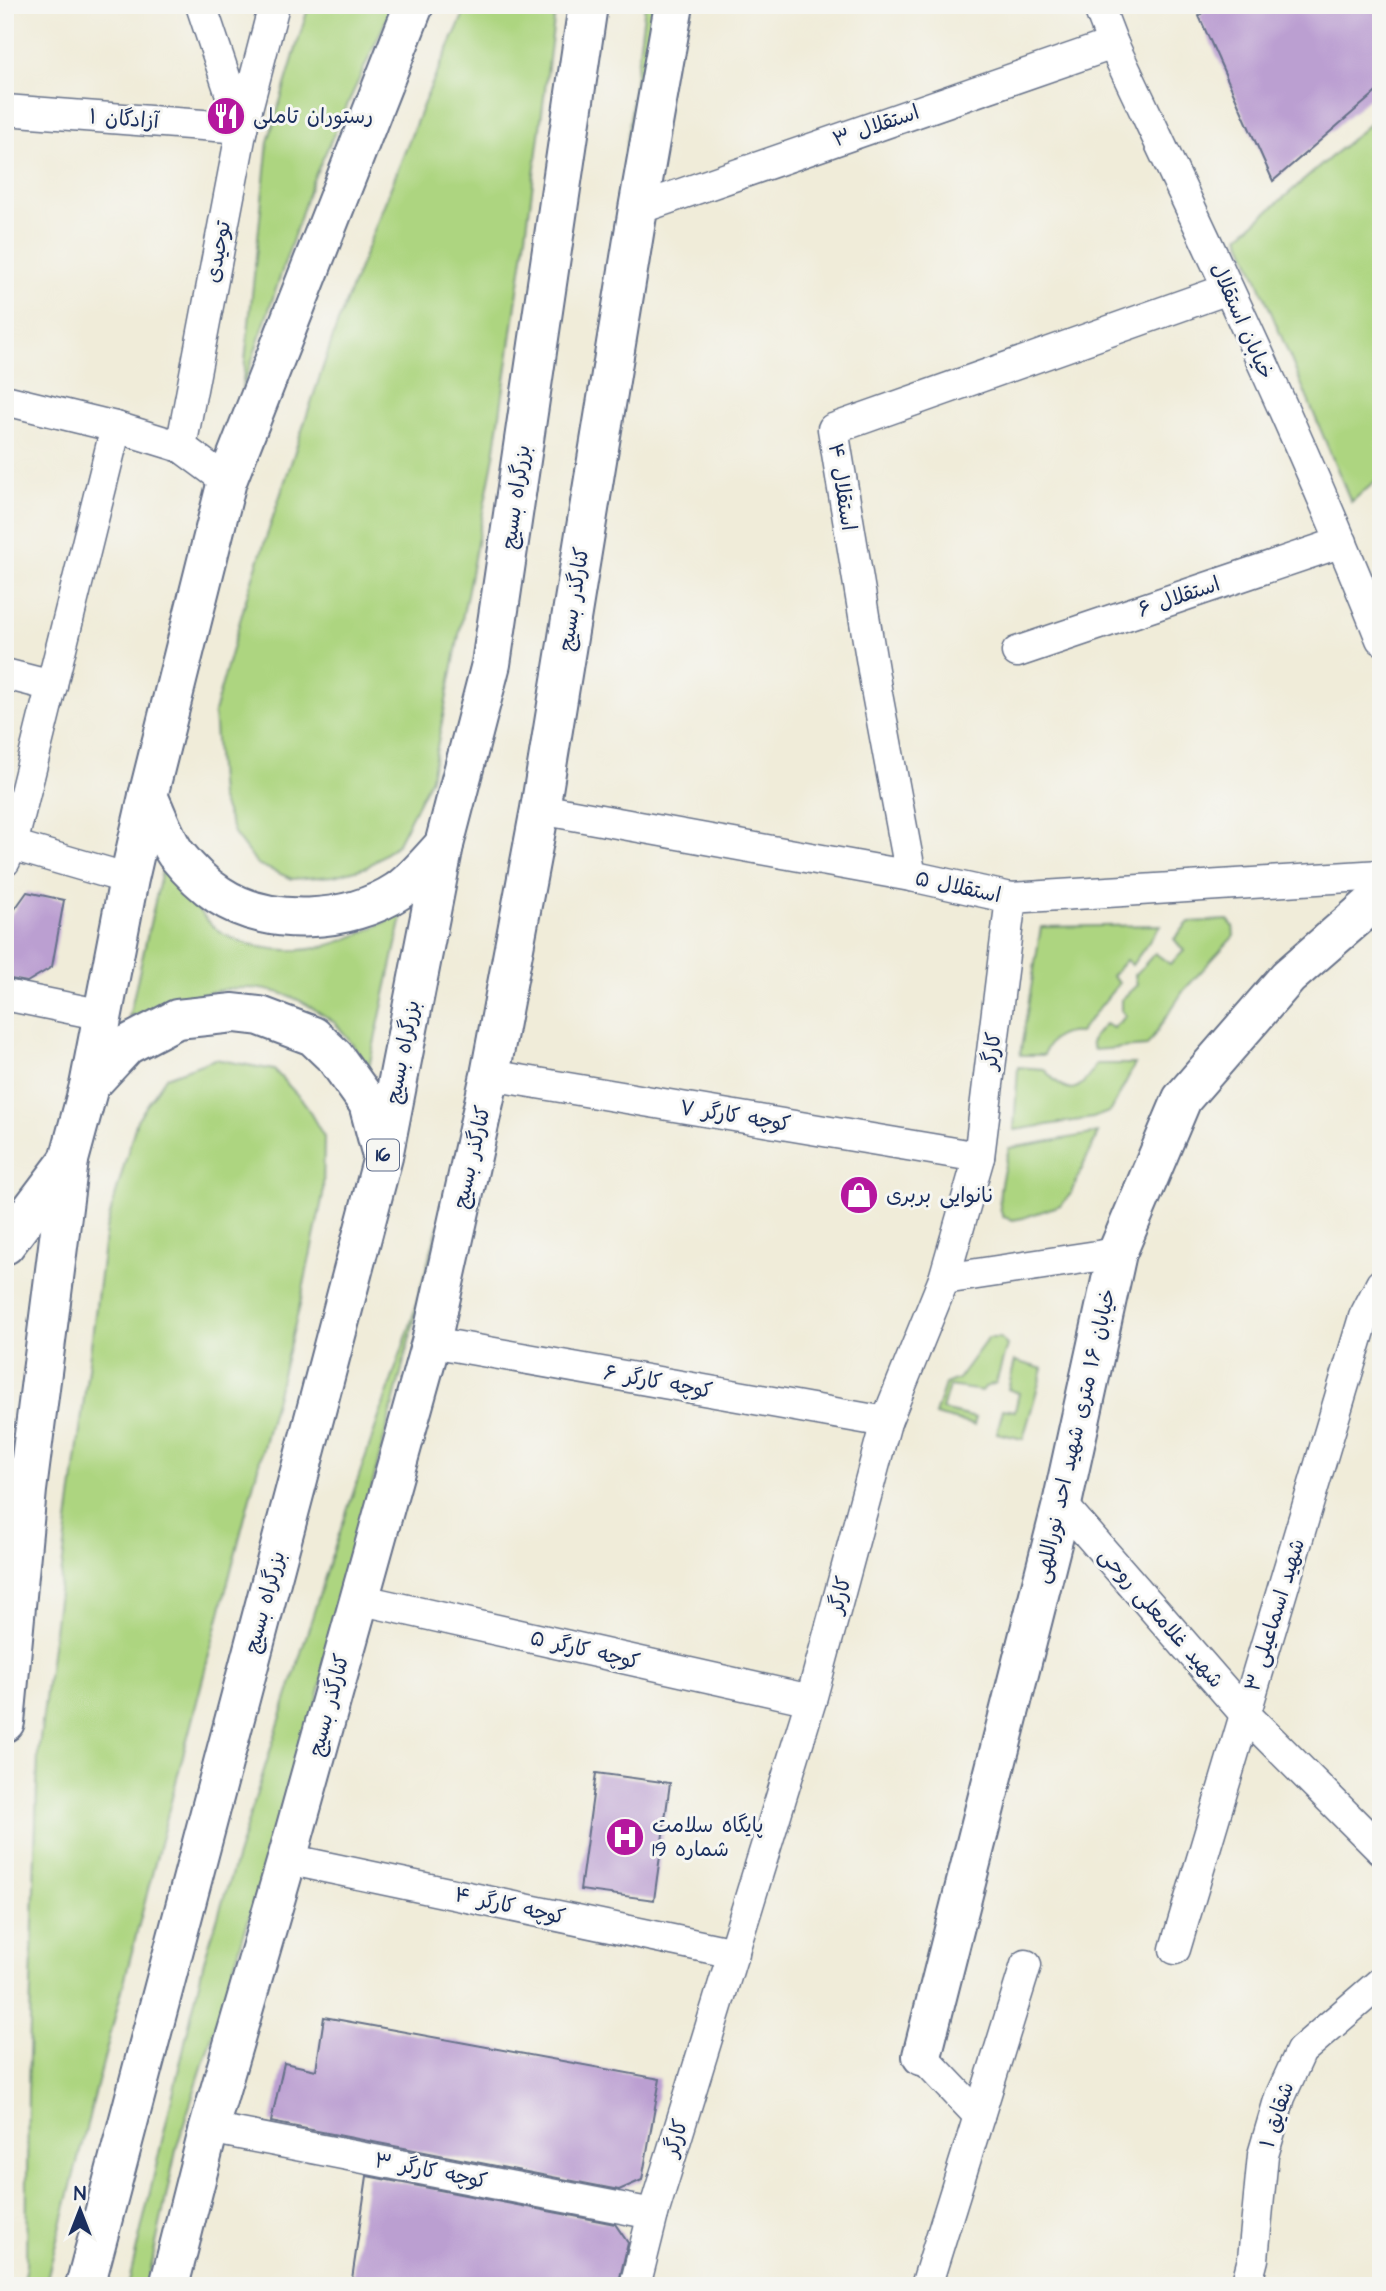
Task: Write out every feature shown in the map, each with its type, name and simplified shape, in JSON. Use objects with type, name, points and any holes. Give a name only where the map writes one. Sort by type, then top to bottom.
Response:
[{"type":"main road","points":[[5,1722],[27,1490],[69,1160],[89,1086],[148,796],[227,481],[414,5]]},
{"type":"main road","name":"بزرگراه بسیج","points":[[85,2286],[383,1157],[444,845],[491,664],[588,5]]},
{"type":"main road","name":"کنارگذر بسیج","points":[[169,2286],[209,2128],[431,1342],[490,1076],[540,809],[674,5]]},
{"type":"main road","points":[[148,796],[175,852],[200,881],[220,897],[247,908],[280,915],[311,918],[372,905],[400,890],[444,845]]},
{"type":"main road","name":"خیابان ۱۶ متری شهید احد نوراللهی","points":[[922,2056],[1062,1504],[1117,1253],[1182,1099],[1289,976],[1381,896]]},
{"type":"main road","points":[[89,1086],[127,1045],[177,1019],[233,1013],[260,1016],[313,1036],[335,1057],[368,1103],[383,1157]]},
{"type":"main road","points":[[5,1245],[69,1160]]},
{"type":"street","name":"توحیدی","points":[[181,447],[242,128],[201,5]]},
{"type":"street","points":[[242,128],[274,5]]},
{"type":"street","name":"خیابان استقلال","points":[[1098,5],[1342,542],[1381,639]]},
{"type":"street","name":"استقلال ۳","points":[[638,209],[1114,44]]},
{"type":"street","name":"آزادگان ۱","points":[[5,110],[242,128]]},
{"type":"street","name":"استقلال ۴","points":[[911,876],[877,694],[833,429],[1228,289]]},
{"type":"street","points":[[5,400],[116,427],[181,447],[227,481]]},
{"type":"street","points":[[116,427],[8,850],[129,879]]},
{"type":"street","name":"استقلال ۶","points":[[1017,652],[1342,542]]},
{"type":"street","points":[[5,674],[52,686]]},
{"type":"street","name":"استقلال ۵","points":[[540,809],[911,876],[1011,898],[1381,875]]},
{"type":"street","name":"کارگر","points":[[635,2286],[653,2214],[811,1700],[886,1422],[944,1279],[979,1157],[1011,898]]},
{"type":"street","points":[[5,995],[103,1015]]},
{"type":"street","name":"کوچه کارگر ۷","points":[[490,1076],[979,1157]]},
{"type":"street","points":[[944,1279],[1117,1253]]},
{"type":"street","name":"شهید اسماعیلی ۳","points":[[1175,1949],[1364,1317],[1381,1284]]},
{"type":"street","name":"کوچه کارگر ۶","points":[[431,1342],[886,1422]]},
{"type":"street","name":"شهید غلامعلی روحی","points":[[1062,1504],[1245,1714],[1381,1850]]},
{"type":"street","name":"کوچه کارگر ۵","points":[[358,1599],[811,1700]]},
{"type":"street","name":"کوچه کارگر ۴","points":[[287,1859],[734,1953]]},
{"type":"street","points":[[926,2286],[1027,1965]]},
{"type":"street","name":"شقایق ۱","points":[[1247,2286],[1253,2259],[1263,2155],[1280,2097],[1301,2051],[1381,1982]]},
{"type":"street","points":[[922,2056],[979,2116]]},
{"type":"street","name":"کوچه کارگر ۳","points":[[209,2128],[653,2214]]},
{"type":"green space","points":[[309,5],[393,5],[312,182],[242,390],[268,142]]},
{"type":"green space","points":[[468,5],[556,5],[494,456],[431,778],[397,845],[367,867],[334,876],[292,879],[257,864],[235,835],[220,797],[214,712],[249,589],[337,325],[427,95]]},
{"type":"green space","points":[[645,5],[655,5],[624,166]]},
{"type":"green space","points":[[1381,114],[1381,477],[1351,502],[1239,236]]},
{"type":"green space","points":[[163,866],[215,928],[236,940],[260,947],[299,950],[334,944],[403,913],[369,1067],[331,1020],[291,997],[268,990],[245,988],[199,994],[129,1017]]},
{"type":"green space","points":[[1228,920],[1233,926],[1234,936],[1184,990],[1147,1046],[1094,1050],[1091,1043],[1105,1024],[1113,1028],[1126,1016],[1121,1010],[1121,1000],[1137,985],[1135,975],[1155,953],[1170,964],[1184,951],[1174,939],[1189,922]]},
{"type":"green space","points":[[1161,925],[1132,965],[1126,960],[1112,976],[1119,983],[1079,1033],[1067,1033],[1057,1037],[1044,1055],[1020,1055],[1041,927]]},
{"type":"green space","points":[[215,1059],[274,1070],[304,1102],[324,1137],[323,1195],[299,1309],[45,2286],[22,2286],[26,2266],[28,2089],[38,1754],[106,1229],[137,1120],[166,1077]]},
{"type":"green space","points":[[1096,1064],[1135,1064],[1111,1111],[1093,1118],[1014,1130],[1018,1067],[1044,1069],[1059,1084],[1072,1089],[1084,1082]]},
{"type":"green space","points":[[1098,1133],[1070,1195],[1061,1205],[1023,1218],[1013,1220],[1003,1217],[1000,1192],[1009,1148]]},
{"type":"green space","points":[[439,1224],[314,1713],[177,2146],[147,2286],[128,2286],[204,1961],[328,1567],[410,1326]]},
{"type":"green space","points":[[988,1338],[1000,1338],[1007,1345],[996,1383],[982,1391],[949,1386],[942,1410],[976,1418],[974,1425],[935,1415],[945,1384],[958,1379]]},
{"type":"green space","points":[[1015,1361],[1043,1369],[1023,1439],[997,1433],[1003,1409],[1015,1411],[1019,1393],[1008,1389]]},
{"type":"building","points":[[1211,5],[1381,5],[1381,88],[1273,181],[1199,16]]},
{"type":"building","points":[[27,892],[64,900],[52,967],[27,982],[5,978],[5,923]]},
{"type":"building","name":"پایگاه سلامت شماره 19","points":[[596,1773],[670,1783],[654,1900],[580,1890]]},
{"type":"building","points":[[324,2017],[660,2079],[642,2180],[619,2190],[271,2122],[284,2063],[316,2070]]},
{"type":"building","points":[[367,2176],[615,2224],[628,2243],[618,2286],[351,2286]]},
{"type":"place","name":"رستوران تاملی","points":[[226,116]]},
{"type":"place","name":"نانوایی بربری","points":[[859,1195]]},
{"type":"place","name":"پایگاه سلامت شماره 19","points":[[625,1837]]}]
